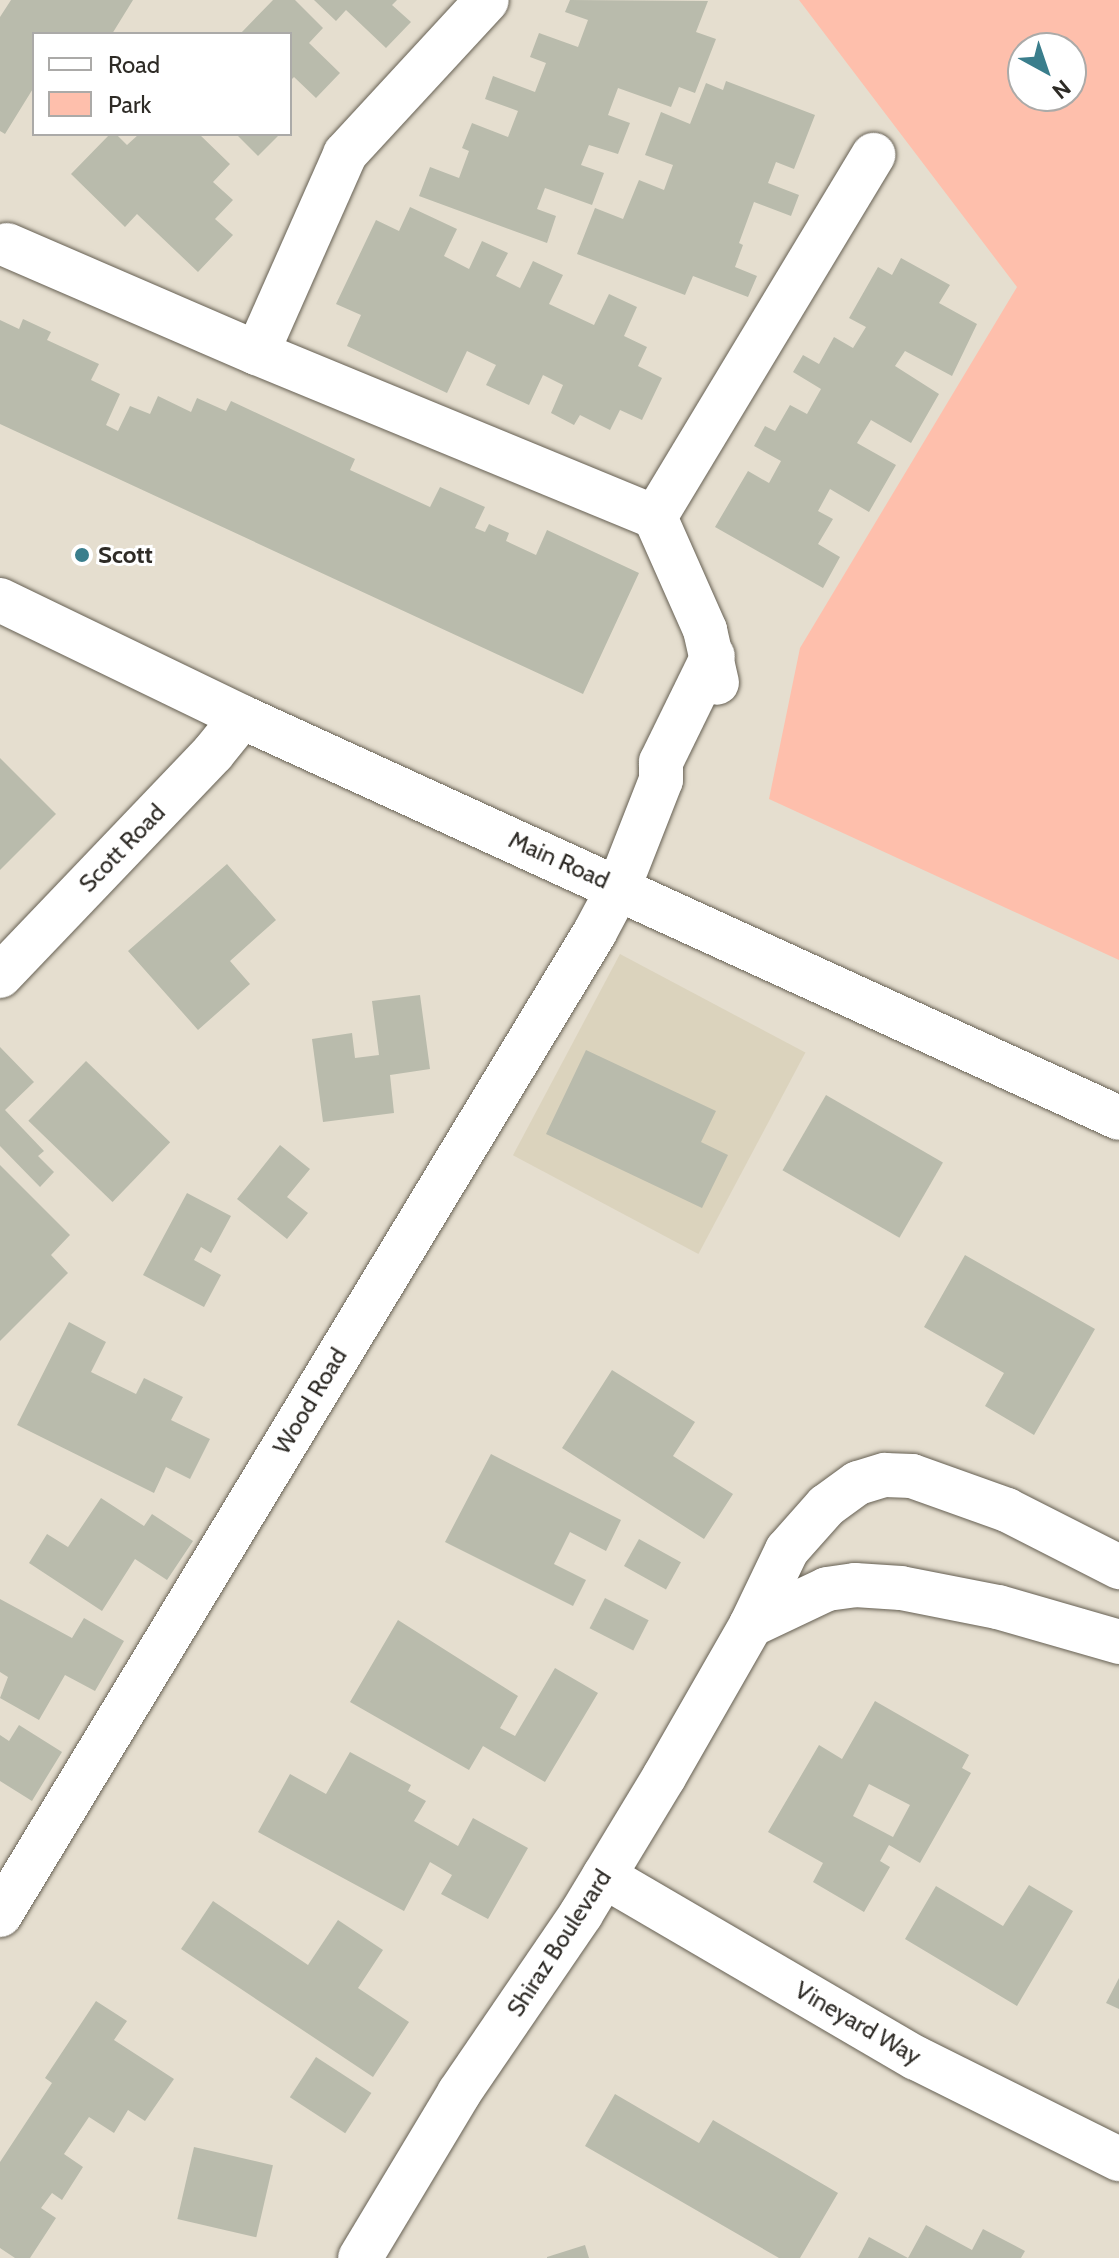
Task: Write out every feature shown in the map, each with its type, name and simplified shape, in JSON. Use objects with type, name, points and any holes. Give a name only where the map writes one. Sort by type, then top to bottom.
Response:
[{"type":"street","points":[[257,353],[345,154],[487,0]]},
{"type":"street","points":[[7,245],[257,353],[655,517],[873,155]]},
{"type":"street","name":"Wood Road","points":[[0,1915],[619,887],[661,780],[661,762],[713,656],[705,630],[655,517]]},
{"type":"street","name":"Main Road","points":[[0,600],[242,717],[1119,1118]]},
{"type":"street","name":"Scott Road","points":[[0,976],[213,753],[242,717]]},
{"type":"street","name":"Shiraz Boulevard","points":[[360,2258],[459,2093],[604,1876],[751,1625],[787,1550],[826,1506],[858,1483],[885,1475],[912,1476],[1007,1510],[1119,1567]]},
{"type":"street","points":[[751,1625],[827,1589],[855,1585],[901,1588],[998,1607],[1119,1642]]},
{"type":"street","name":"Vineyard Way","points":[[604,1876],[916,2058],[1119,2159]]},
{"type":"shaded area","points":[[620,954],[805,1053],[698,1254],[513,1155]]},
{"type":"green space","points":[[799,0],[1119,0],[1119,960],[769,799],[800,648],[1017,287]]},
{"type":"building","points":[[11,0],[133,0],[113,32],[32,32],[32,90],[5,134],[0,131],[0,17]]},
{"type":"building","points":[[273,0],[295,0],[323,28],[309,43],[340,73],[316,98],[294,77],[292,79],[292,32],[242,32]]},
{"type":"building","points":[[314,0],[397,0],[392,5],[411,22],[386,48],[346,10],[336,21]]},
{"type":"building","points":[[570,0],[708,1],[696,32],[716,39],[695,93],[679,87],[671,107],[618,88],[608,115],[630,123],[618,154],[589,145],[581,165],[604,173],[592,205],[545,188],[537,209],[556,216],[547,243],[419,196],[430,167],[459,178],[469,151],[462,148],[472,123],[508,137],[518,111],[485,99],[493,76],[535,92],[546,63],[530,57],[539,33],[578,47],[588,20],[565,12]]},
{"type":"building","points":[[726,81],[815,115],[794,169],[776,162],[768,183],[799,195],[791,216],[754,202],[739,243],[743,245],[735,267],[757,276],[748,297],[693,276],[685,295],[577,254],[595,208],[623,219],[639,180],[664,190],[673,165],[645,155],[661,112],[690,124],[706,83],[723,90]]},
{"type":"building","points":[[108,136],[118,136],[127,145],[137,136],[201,136],[230,164],[213,182],[233,200],[215,219],[233,235],[198,272],[137,214],[125,227],[71,174]]},
{"type":"building","points":[[238,136],[278,136],[258,156]]},
{"type":"building","points":[[410,207],[457,229],[444,256],[469,269],[482,241],[508,253],[496,276],[520,288],[533,261],[563,275],[549,304],[594,325],[609,294],[637,307],[624,336],[647,347],[638,366],[662,378],[642,420],[620,410],[610,430],[580,415],[574,425],[551,413],[563,385],[543,375],[529,405],[486,385],[496,365],[467,351],[447,393],[347,346],[361,315],[336,304],[376,220],[399,231]]},
{"type":"building","points":[[901,258],[950,285],[939,303],[977,324],[952,376],[905,351],[895,366],[939,394],[911,443],[871,420],[857,443],[896,465],[869,512],[830,489],[818,511],[833,519],[818,544],[840,557],[823,588],[715,527],[748,471],[769,483],[781,461],[754,446],[765,426],[775,431],[790,405],[807,414],[821,389],[793,372],[803,355],[819,364],[834,337],[853,348],[866,327],[849,318],[878,267],[892,275]]},
{"type":"building","points":[[23,319],[51,332],[47,340],[99,364],[91,380],[120,394],[106,425],[118,431],[130,406],[150,414],[158,396],[191,412],[197,398],[226,411],[231,401],[355,459],[350,470],[430,507],[440,487],[485,507],[475,528],[485,532],[489,524],[509,533],[506,541],[536,555],[547,530],[639,573],[583,694],[0,424],[0,320],[19,329]]},
{"type":"building","points":[[0,758],[56,814],[0,870]]},
{"type":"building","points":[[227,864],[276,920],[230,961],[250,984],[198,1030],[128,951]]},
{"type":"building","points":[[420,995],[430,1069],[390,1075],[394,1113],[323,1122],[312,1039],[352,1033],[355,1058],[379,1055],[372,1001]]},
{"type":"building","points":[[0,1047],[34,1082],[5,1110],[44,1151],[38,1156],[54,1172],[40,1187],[0,1146]]},
{"type":"building","points":[[586,1050],[716,1111],[701,1142],[728,1155],[702,1208],[546,1134]]},
{"type":"building","points":[[86,1061],[170,1142],[113,1202],[28,1121]]},
{"type":"building","points":[[826,1095],[943,1162],[899,1238],[782,1170]]},
{"type":"building","points":[[280,1145],[310,1169],[287,1197],[308,1213],[287,1239],[237,1199]]},
{"type":"building","points":[[0,1165],[70,1235],[51,1255],[68,1273],[0,1341]]},
{"type":"building","points":[[187,1193],[231,1216],[211,1253],[201,1247],[194,1260],[221,1275],[204,1307],[143,1275]]},
{"type":"building","points":[[965,1255],[1095,1329],[1034,1435],[985,1406],[1004,1373],[924,1327]]},
{"type":"building","points":[[69,1322],[106,1342],[91,1372],[136,1394],[144,1378],[183,1397],[171,1420],[210,1439],[190,1479],[166,1467],[154,1493],[17,1425]]},
{"type":"building","points":[[612,1370],[695,1422],[673,1456],[733,1494],[704,1539],[562,1448]]},
{"type":"building","points":[[491,1454],[621,1520],[606,1551],[570,1532],[554,1564],[586,1580],[573,1606],[445,1542]]},
{"type":"building","points":[[101,1498],[144,1526],[152,1514],[193,1541],[167,1580],[135,1559],[102,1611],[29,1563],[47,1534],[68,1547]]},
{"type":"building","points":[[639,1539],[681,1562],[666,1589],[624,1566]]},
{"type":"building","points":[[605,1598],[649,1620],[633,1651],[590,1628]]},
{"type":"building","points":[[0,1599],[72,1638],[84,1618],[124,1641],[95,1691],[65,1675],[39,1720],[0,1698],[8,1677],[0,1672]]},
{"type":"building","points":[[398,1620],[518,1696],[500,1728],[515,1736],[555,1668],[598,1693],[545,1782],[483,1746],[469,1770],[350,1702]]},
{"type":"building","points":[[875,1701],[969,1755],[962,1768],[971,1773],[920,1863],[889,1845],[880,1861],[890,1867],[864,1912],[813,1882],[823,1863],[768,1832],[819,1745],[842,1759]],"holes":[[[869,1784],[910,1805],[893,1837],[853,1816]]]},
{"type":"building","points":[[19,1725],[62,1752],[32,1801],[0,1781],[0,1735],[9,1741]]},
{"type":"building","points":[[350,1752],[411,1785],[408,1791],[426,1801],[414,1821],[458,1846],[473,1818],[528,1848],[488,1919],[441,1894],[452,1875],[430,1862],[404,1911],[258,1832],[290,1774],[326,1794]]},
{"type":"building","points":[[1029,1885],[1073,1911],[1017,2006],[905,1939],[936,1886],[1003,1926]]},
{"type":"building","points":[[213,1901],[308,1965],[338,1920],[383,1950],[358,1988],[409,2022],[373,2077],[181,1949]]},
{"type":"building","points":[[1119,1978],[1119,2009],[1106,2003]]},
{"type":"building","points":[[96,2001],[127,2021],[114,2040],[174,2079],[145,2121],[128,2110],[114,2133],[89,2117],[64,2154],[83,2167],[62,2200],[52,2193],[41,2208],[56,2218],[30,2258],[15,2258],[0,2248],[0,2162],[52,2083],[45,2078]]},
{"type":"building","points":[[316,2057],[371,2093],[345,2133],[290,2097]]},
{"type":"building","points":[[615,2094],[699,2143],[713,2120],[838,2193],[800,2258],[779,2258],[585,2146]]},
{"type":"building","points":[[194,2147],[273,2165],[256,2237],[177,2219]]},
{"type":"building","points":[[926,2225],[972,2250],[983,2229],[1025,2251],[1021,2258],[908,2258]]},
{"type":"building","points":[[869,2237],[908,2258],[858,2258]]},
{"type":"building","points":[[585,2245],[589,2258],[547,2258],[547,2257]]},
{"type":"place","name":"Scott","points":[[82,555]]}]
